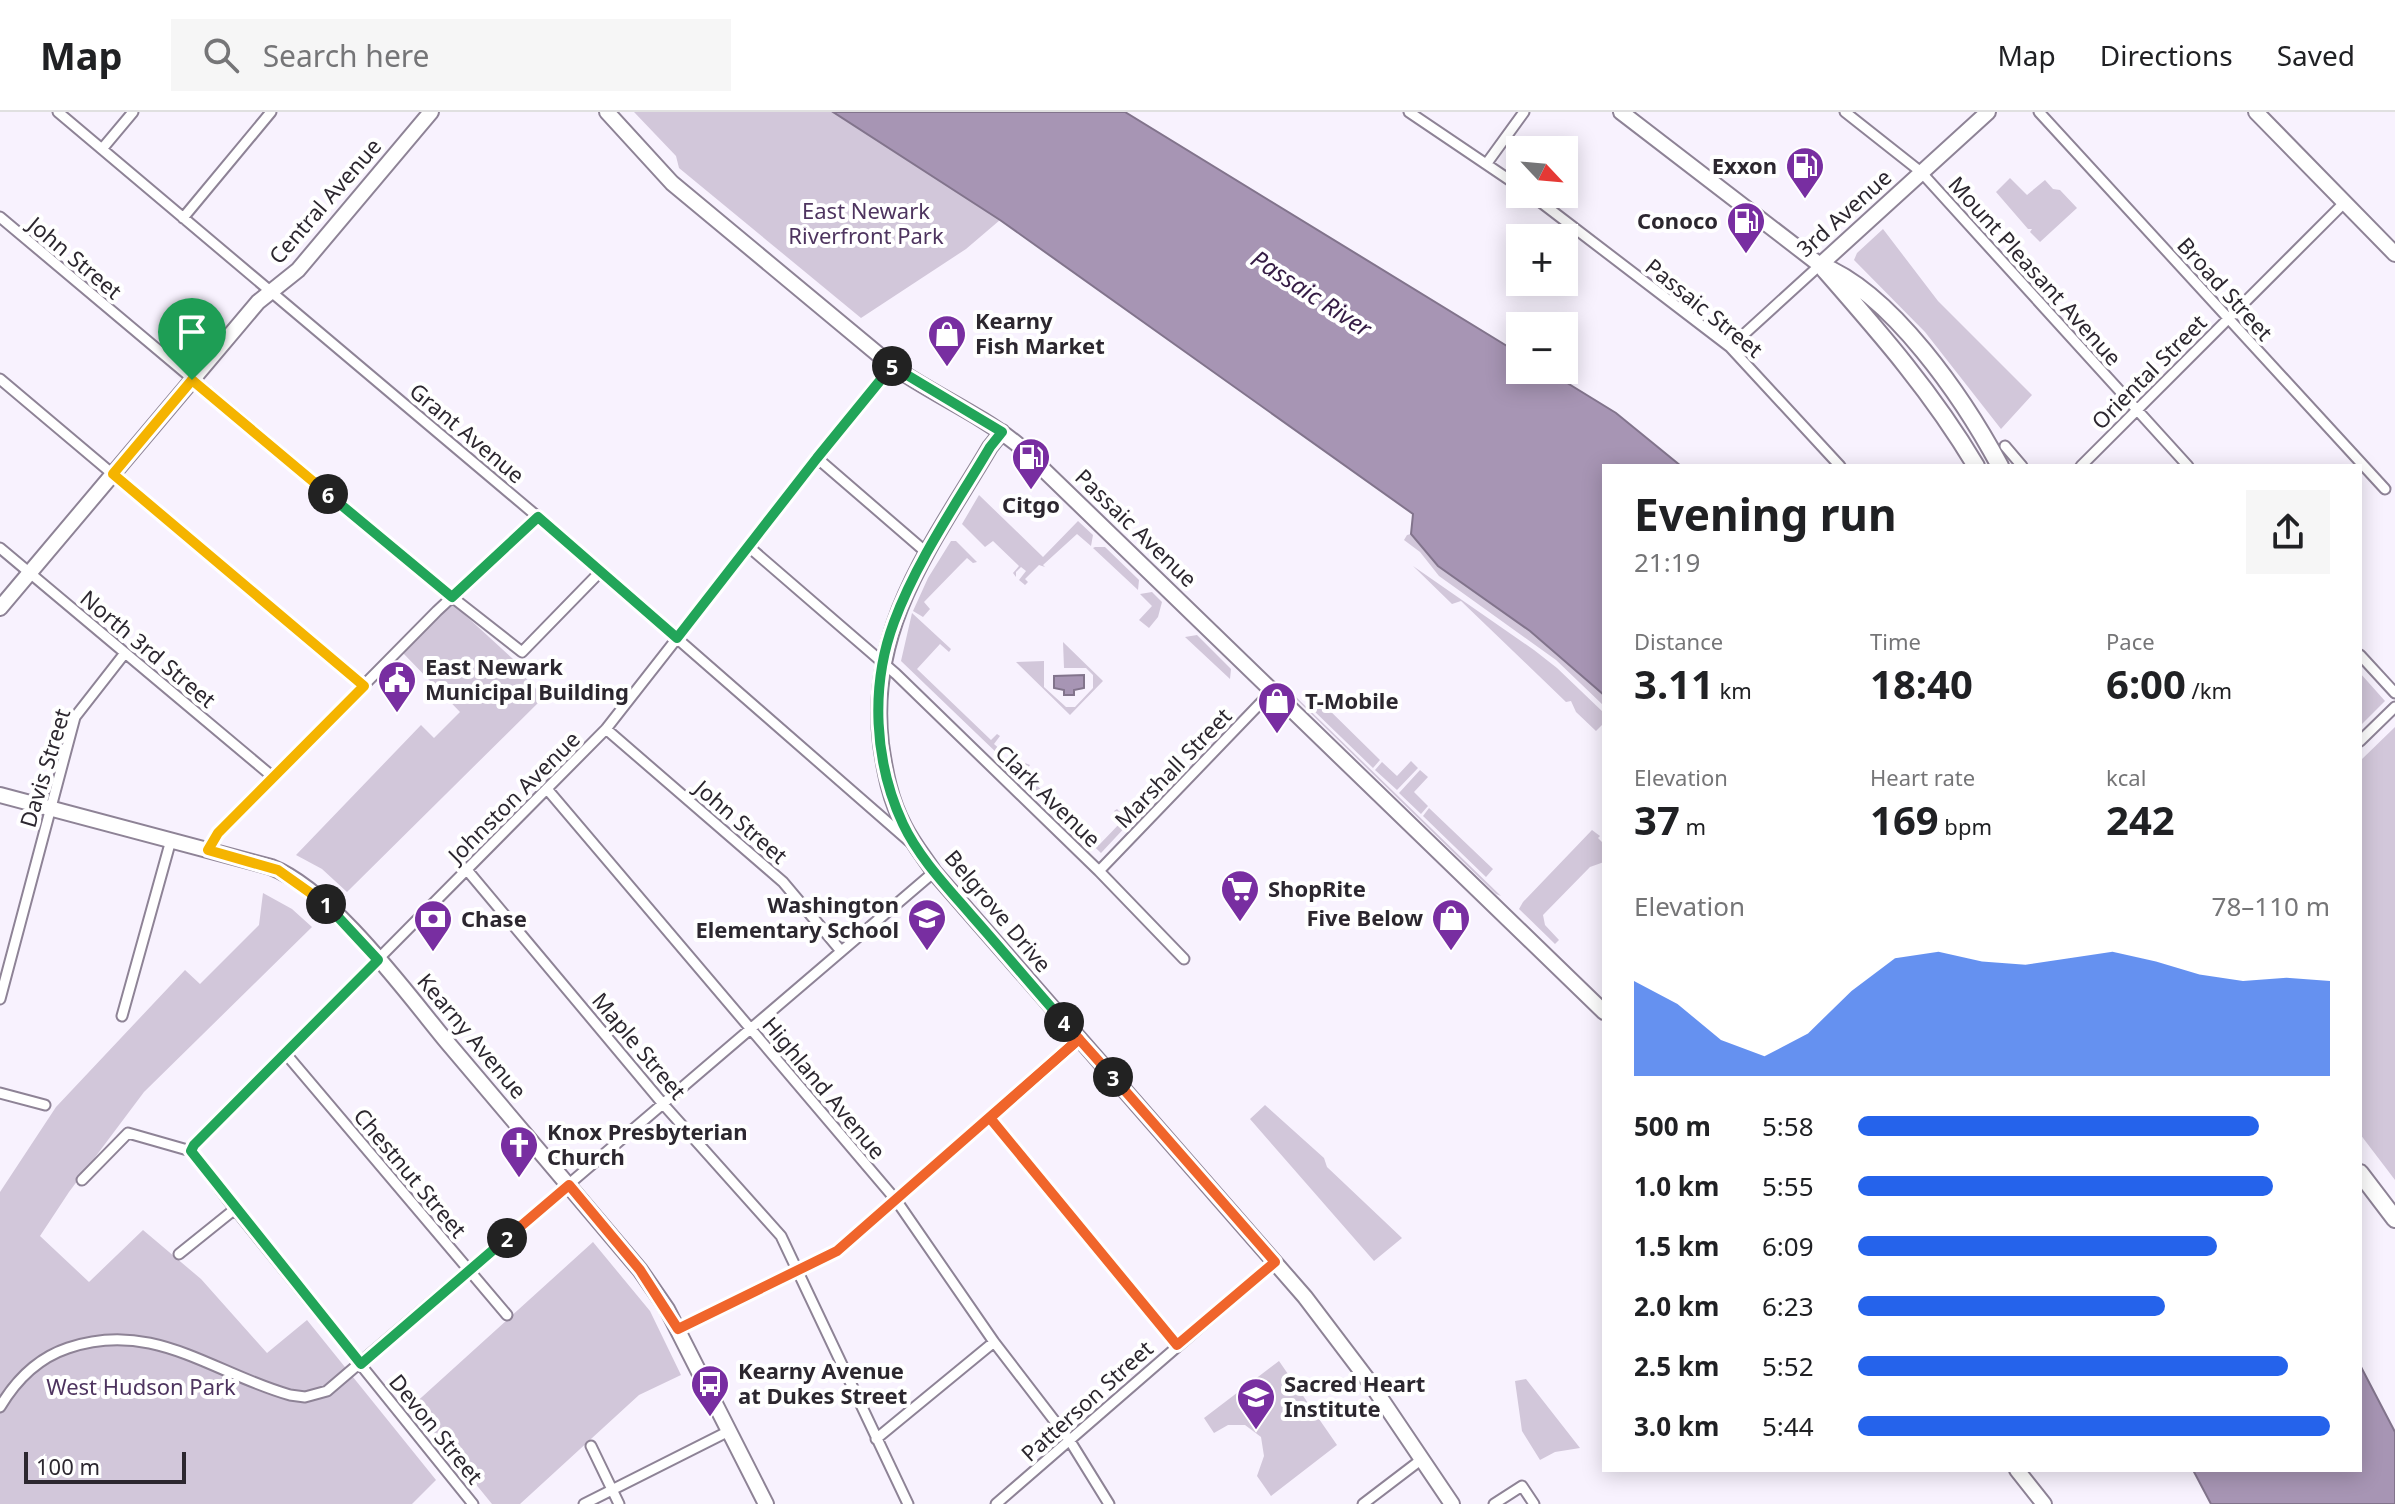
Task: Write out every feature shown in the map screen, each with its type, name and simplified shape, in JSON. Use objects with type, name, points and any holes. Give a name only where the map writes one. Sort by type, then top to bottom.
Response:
[{"type":"highway","points":[[1820,265],[1912,370],[1975,464]]},
{"type":"highway","points":[[1820,265],[1858,286],[1906,333],[1955,393],[1999,464]]},
{"type":"highway","points":[[2362,1175],[2395,1218]]},
{"type":"main road","name":"Central Avenue","points":[[0,608],[258,302],[298,270],[431,112]]},
{"type":"main road","name":"Passaic Avenue","points":[[607,112],[672,183],[891,365],[1002,432],[1602,1010]]},
{"type":"main road","points":[[1621,112],[1820,265]]},
{"type":"main road","name":"3rd Avenue","points":[[1820,265],[1988,112]]},
{"type":"main road","points":[[2256,112],[2395,254]]},
{"type":"main road","name":"Belgrove Drive","points":[[1002,432],[927,553],[893,624],[883,663],[877,709],[886,778],[903,825],[934,872],[1305,1297],[1371,1384],[1452,1504]]},
{"type":"main road","name":"Kearny Avenue","points":[[0,795],[271,867],[314,894],[378,960],[640,1270],[678,1329],[766,1504]]},
{"type":"main road","points":[[2019,1472],[2044,1504]]},
{"type":"street","name":"Grant Avenue","points":[[58,112],[538,517],[920,850]]},
{"type":"street","points":[[102,149],[133,112]]},
{"type":"street","points":[[183,218],[271,112]]},
{"type":"street","points":[[1409,112],[1506,177]]},
{"type":"street","points":[[1487,163],[1524,112]]},
{"type":"street","name":"Mount Pleasant Avenue","points":[[1845,112],[1921,172],[2186,464]]},
{"type":"street","name":"Broad Street","points":[[2039,112],[2362,464]]},
{"type":"street","name":"Oriental Street","points":[[2083,464],[2345,202]]},
{"type":"street","name":"Passaic Street","points":[[1548,208],[1730,347],[1838,464]]},
{"type":"street","name":"John Street","points":[[0,217],[452,597],[522,652],[600,572]]},
{"type":"street","name":"3rd Avenue","points":[[1730,347],[1820,265]]},
{"type":"street","name":"Johnston Avenue","points":[[191,1151],[606,729],[891,365]]},
{"type":"street","points":[[0,379],[364,686]]},
{"type":"street","points":[[2005,446],[2020,464]]},
{"type":"street","points":[[817,458],[927,553]]},
{"type":"street","name":"Broad Street","points":[[2362,464],[2385,489]]},
{"type":"street","points":[[208,850],[218,833],[273,777],[452,597],[538,517]]},
{"type":"street","name":"Clark Avenue","points":[[749,547],[883,663],[1099,871],[1184,959]]},
{"type":"street","name":"North 3rd Street","points":[[0,548],[273,777]]},
{"type":"street","name":"Davis Street","points":[[0,999],[77,712],[125,653]]},
{"type":"street","points":[[2362,657],[2395,693]]},
{"type":"street","name":"Marshall Street","points":[[1099,871],[1273,690]]},
{"type":"street","points":[[2362,739],[2395,707]]},
{"type":"street","name":"John Street","points":[[606,729],[783,882],[841,951]]},
{"type":"street","name":"Highland Avenue","points":[[547,789],[896,1200],[994,1342],[1070,1441],[1109,1504]]},
{"type":"street","points":[[122,1016],[171,840]]},
{"type":"street","name":"Maple Street","points":[[467,870],[663,1104],[781,1236],[908,1504]]},
{"type":"street","points":[[0,1407],[17,1383],[42,1360],[62,1350],[102,1339],[127,1339],[172,1349],[297,1397],[327,1391],[934,872]]},
{"type":"street","points":[[678,1329],[837,1251],[1079,1039]]},
{"type":"street","name":"Chestnut Street","points":[[286,1054],[507,1315]]},
{"type":"street","points":[[0,1093],[45,1105]]},
{"type":"street","points":[[990,1118],[1177,1345]]},
{"type":"street","points":[[82,1180],[128,1133],[191,1151]]},
{"type":"street","name":"Devon Street","points":[[191,1151],[473,1504]]},
{"type":"street","points":[[179,1254],[235,1209]]},
{"type":"street","name":"Patterson Street","points":[[996,1504],[1275,1262]]},
{"type":"street","points":[[876,1439],[994,1342]]},
{"type":"street","points":[[584,1504],[729,1431]]},
{"type":"street","points":[[591,1446],[619,1504]]},
{"type":"street","points":[[1363,1504],[1422,1459]]},
{"type":"street","points":[[1494,1504],[1522,1486],[1534,1504]]},
{"type":"green space","name":"East Newark Riverfront Park","points":[[634,112],[833,112],[1000,220],[966,249],[861,318],[679,168],[676,156]]},
{"type":"green space","points":[[2010,178],[2027,195],[2045,180],[2077,208],[2040,242],[2030,232],[2032,229],[2028,229],[1996,192]]},
{"type":"green space","points":[[1883,229],[1938,301],[2032,395],[2001,429],[1925,332],[1854,260],[1857,253]]},
{"type":"green space","points":[[979,495],[1043,557],[1078,521],[1093,535],[1091,546],[1077,534],[1043,565],[1045,567],[1039,565],[1025,579],[1028,582],[1025,585],[1019,580],[1026,571],[1021,567],[1016,577],[1013,573],[1019,566],[993,541],[985,547],[962,524]]},
{"type":"green space","points":[[1411,534],[1438,566],[1530,631],[1602,693],[1602,704],[1556,660],[1439,576],[1420,552],[1404,540]]},
{"type":"green space","points":[[951,541],[956,541],[977,562],[973,563],[967,558],[961,564],[924,602],[930,609],[923,617],[913,611],[928,578]]},
{"type":"green space","points":[[1105,547],[1139,580],[1138,590],[1093,548]]},
{"type":"green space","points":[[1413,566],[1557,668],[1602,711],[1602,725],[1596,731],[1576,712],[1571,701],[1566,702],[1461,601],[1452,604]]},
{"type":"green space","points":[[1152,592],[1162,602],[1158,617],[1149,628],[1139,620],[1152,606],[1140,594]]},
{"type":"green space","points":[[453,604],[513,659],[494,678],[511,663],[544,697],[347,892],[322,869],[296,855],[421,725],[434,738],[460,712],[402,652]]},
{"type":"green space","points":[[912,613],[951,649],[949,652],[940,644],[917,669],[991,740],[997,734],[1000,736],[994,744],[1010,764],[1013,761],[1020,768],[1025,763],[1030,765],[1024,773],[1099,845],[1123,820],[1114,811],[1117,809],[1130,822],[1101,853],[901,661]]},
{"type":"green space","points":[[1197,635],[1231,669],[1230,679],[1185,637]]},
{"type":"green space","points":[[1063,642],[1103,681],[1070,715],[1016,662],[1044,661],[1044,687],[1066,707],[1075,707],[1093,688],[1093,675],[1086,668],[1064,668]]},
{"type":"green space","points":[[2362,675],[2385,701],[2362,724]]},
{"type":"green space","points":[[1293,694],[1501,896],[1496,894]]},
{"type":"green space","points":[[1318,699],[1380,760],[1373,768],[1310,707]]},
{"type":"green space","points":[[2395,727],[2395,1180],[2362,1137],[2362,759]]},
{"type":"green space","points":[[1411,761],[1418,768],[1397,790],[1375,770],[1382,762],[1397,776]]},
{"type":"green space","points":[[1420,770],[1428,777],[1414,792],[1428,806],[1421,814],[1399,793]]},
{"type":"green space","points":[[1429,808],[1493,869],[1486,877],[1423,816]]},
{"type":"green space","points":[[1592,830],[1600,836],[1602,863],[1590,867],[1543,915],[1545,925],[1559,940],[1555,944],[1519,909]]},
{"type":"green space","name":"West Hudson Park","points":[[263,893],[292,909],[312,927],[144,1092],[40,1236],[89,1282],[143,1230],[201,1279],[267,1353],[307,1320],[436,1480],[412,1504],[0,1504],[0,1192],[56,1107],[185,970],[200,984],[259,925]]},
{"type":"green space","points":[[1265,1105],[1324,1158],[1327,1167],[1402,1238],[1374,1261],[1250,1119]]},
{"type":"green space","points":[[593,1242],[650,1311],[681,1375],[639,1395],[520,1504],[492,1504],[412,1406]]},
{"type":"green space","points":[[1279,1361],[1337,1445],[1271,1496],[1257,1476],[1264,1456],[1261,1437],[1245,1425],[1228,1425],[1214,1433],[1204,1418]]},
{"type":"green space","points":[[1526,1379],[1580,1448],[1555,1452],[1540,1460],[1522,1431],[1515,1381]]},
{"type":"water","name":"Passaic River","points":[[833,112],[1125,112],[1506,345],[1506,384],[1569,384],[1616,413],[1679,464],[1602,464],[1602,693],[1530,631],[1438,566],[1411,534],[1413,514],[1000,220]]},
{"type":"water","points":[[1084,675],[1084,688],[1074,690],[1074,695],[1064,695],[1064,690],[1054,688],[1054,676]]},
{"type":"water","points":[[2362,1369],[2395,1432],[2395,1504],[2211,1504],[2194,1472],[2362,1472]]},
{"type":"place","name":"Exxon","points":[[1805,200]]},
{"type":"place","name":"Conoco","points":[[1746,255]]},
{"type":"place","name":"Kearny Fish Market","points":[[947,368]]},
{"type":"place","name":"Citgo","points":[[1031,491]]},
{"type":"place","name":"East Newark Municipal Building","points":[[397,714]]},
{"type":"place","name":"T-Mobile","points":[[1277,735]]},
{"type":"place","name":"ShopRite","points":[[1240,923]]},
{"type":"place","name":"Washington Elementary School","points":[[927,952]]},
{"type":"place","name":"Five Below","points":[[1451,952]]},
{"type":"place","name":"Chase","points":[[433,953]]},
{"type":"place","name":"Knox Presbyterian Church","points":[[519,1179]]},
{"type":"place","name":"Kearny Avenue at Dukes Street","points":[[710,1418]]},
{"type":"place","name":"Sacred Heart Institute","points":[[1256,1431]]},
{"type":"route","points":[[192,380],[113,474],[364,686],[218,833],[208,850],[284,873],[325,902],[378,960],[191,1151],[361,1364],[569,1185],[640,1270],[678,1329],[837,1251],[1079,1039],[1275,1262],[1177,1345],[990,1118],[1079,1039],[934,872],[903,825],[886,778],[877,709],[885,650],[905,595],[990,447],[1002,432],[891,365],[677,638],[538,517],[452,597],[192,380]]}]
